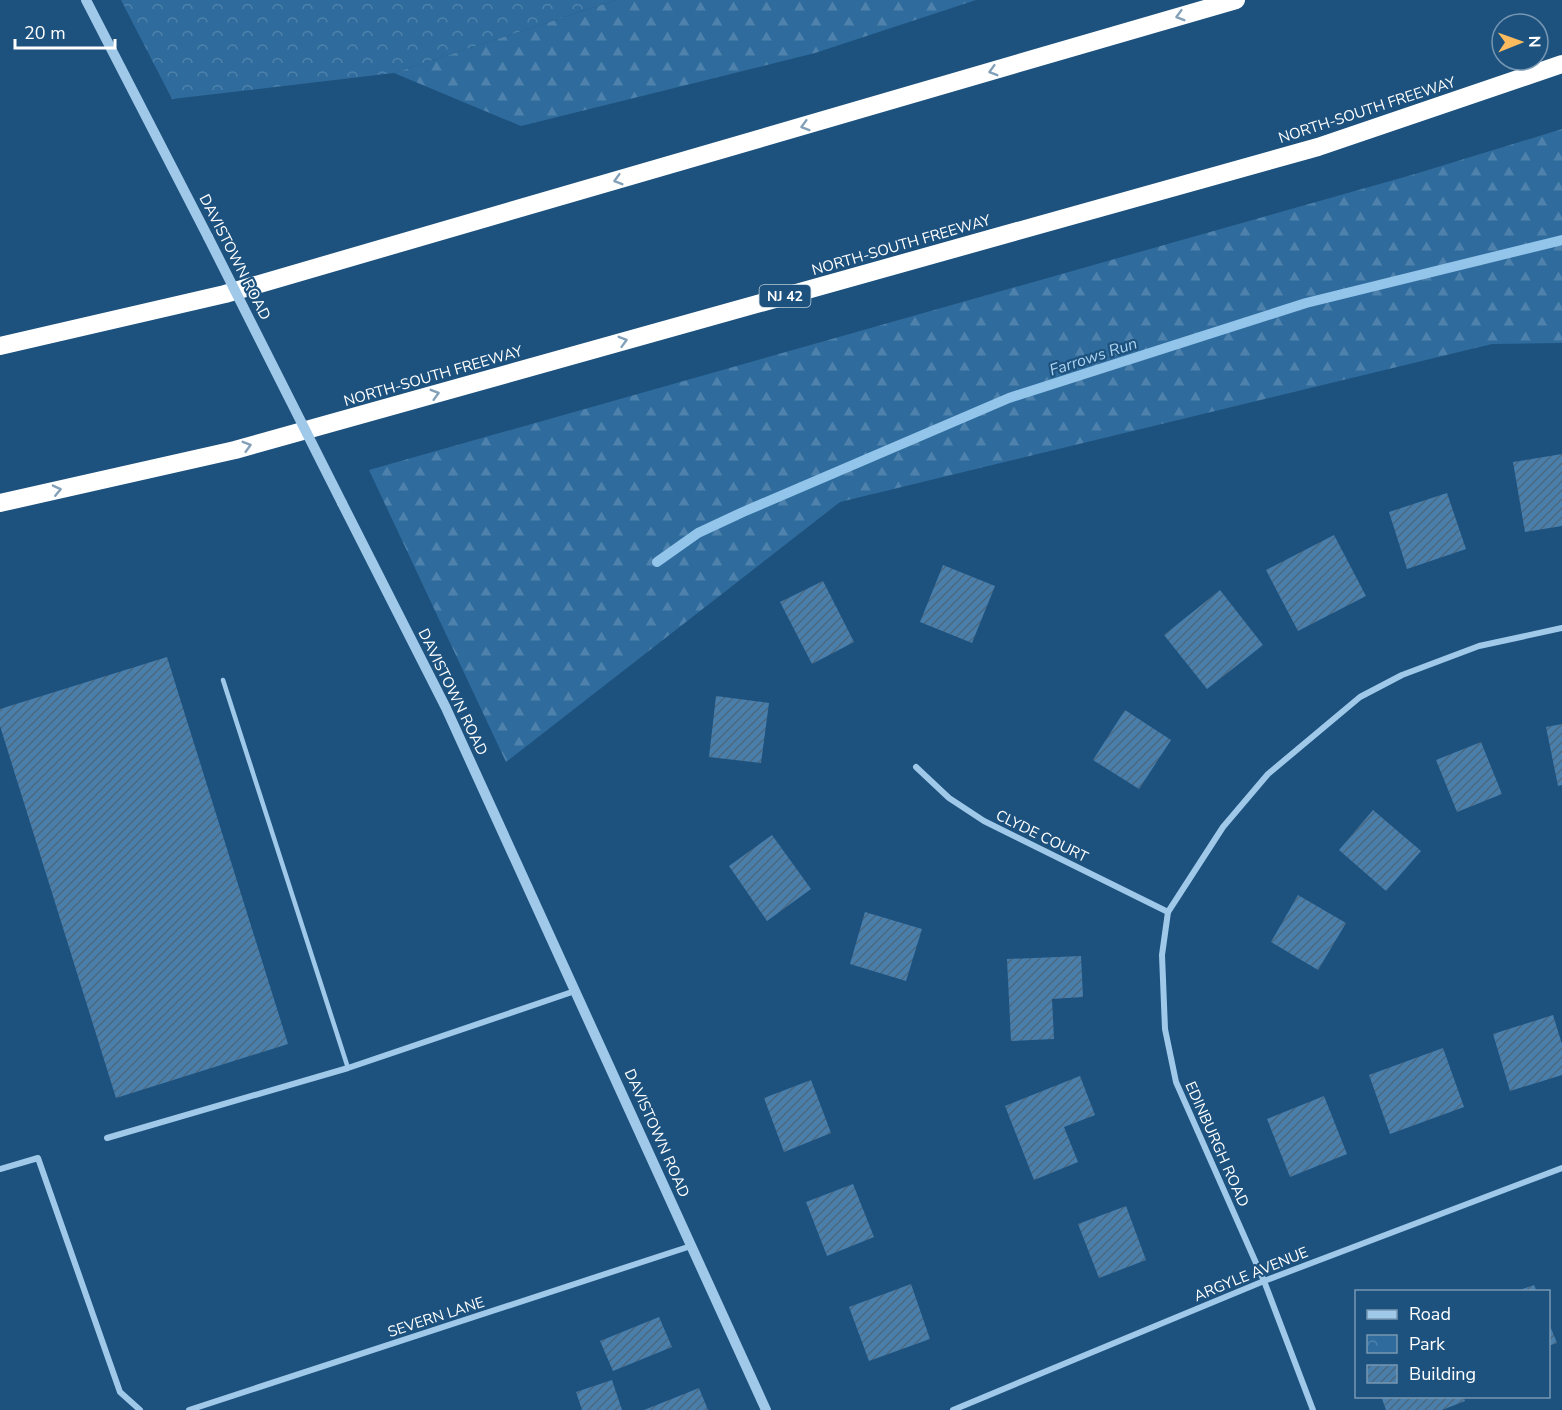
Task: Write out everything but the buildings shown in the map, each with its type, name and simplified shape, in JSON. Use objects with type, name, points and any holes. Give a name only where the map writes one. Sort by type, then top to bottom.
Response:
[{"type":"highway","points":[[0,346],[225,294],[1236,0]]},
{"type":"highway","name":"NORTH-SOUTH FREEWAY","points":[[0,503],[235,450],[1307,150],[1562,64]]},
{"type":"street","name":"DAVISTOWN ROAD","points":[[86,0],[446,708],[766,1410]]},
{"type":"street","name":"EDINBURGH ROAD","points":[[1313,1410],[1264,1281],[1176,1082],[1165,1029],[1162,955],[1168,912],[1223,827],[1268,774],[1360,697],[1402,675],[1479,646],[1562,628]]},
{"type":"street","name":"CLYDE COURT","points":[[916,767],[949,798],[984,821],[1168,912]]},
{"type":"street","points":[[107,1138],[348,1068],[575,991]]},
{"type":"street","points":[[0,1169],[38,1158],[120,1392],[140,1410]]},
{"type":"street","name":"ARGYLE AVENUE","points":[[953,1410],[1264,1281],[1562,1168]]},
{"type":"street","name":"SEVERN LANE","points":[[189,1410],[691,1246]]},
{"type":"lane","points":[[223,680],[348,1068]]},
{"type":"green space","points":[[121,0],[616,0],[394,73],[172,99]]},
{"type":"green space","points":[[616,0],[976,0],[815,53],[521,126],[394,73]]},
{"type":"green space","points":[[1562,129],[1562,343],[1492,344],[840,502],[506,762],[369,470],[1415,174]]},
{"type":"waterway","name":"Farrows Run","points":[[657,562],[698,533],[743,512],[1009,398],[1306,303],[1562,240]]}]
